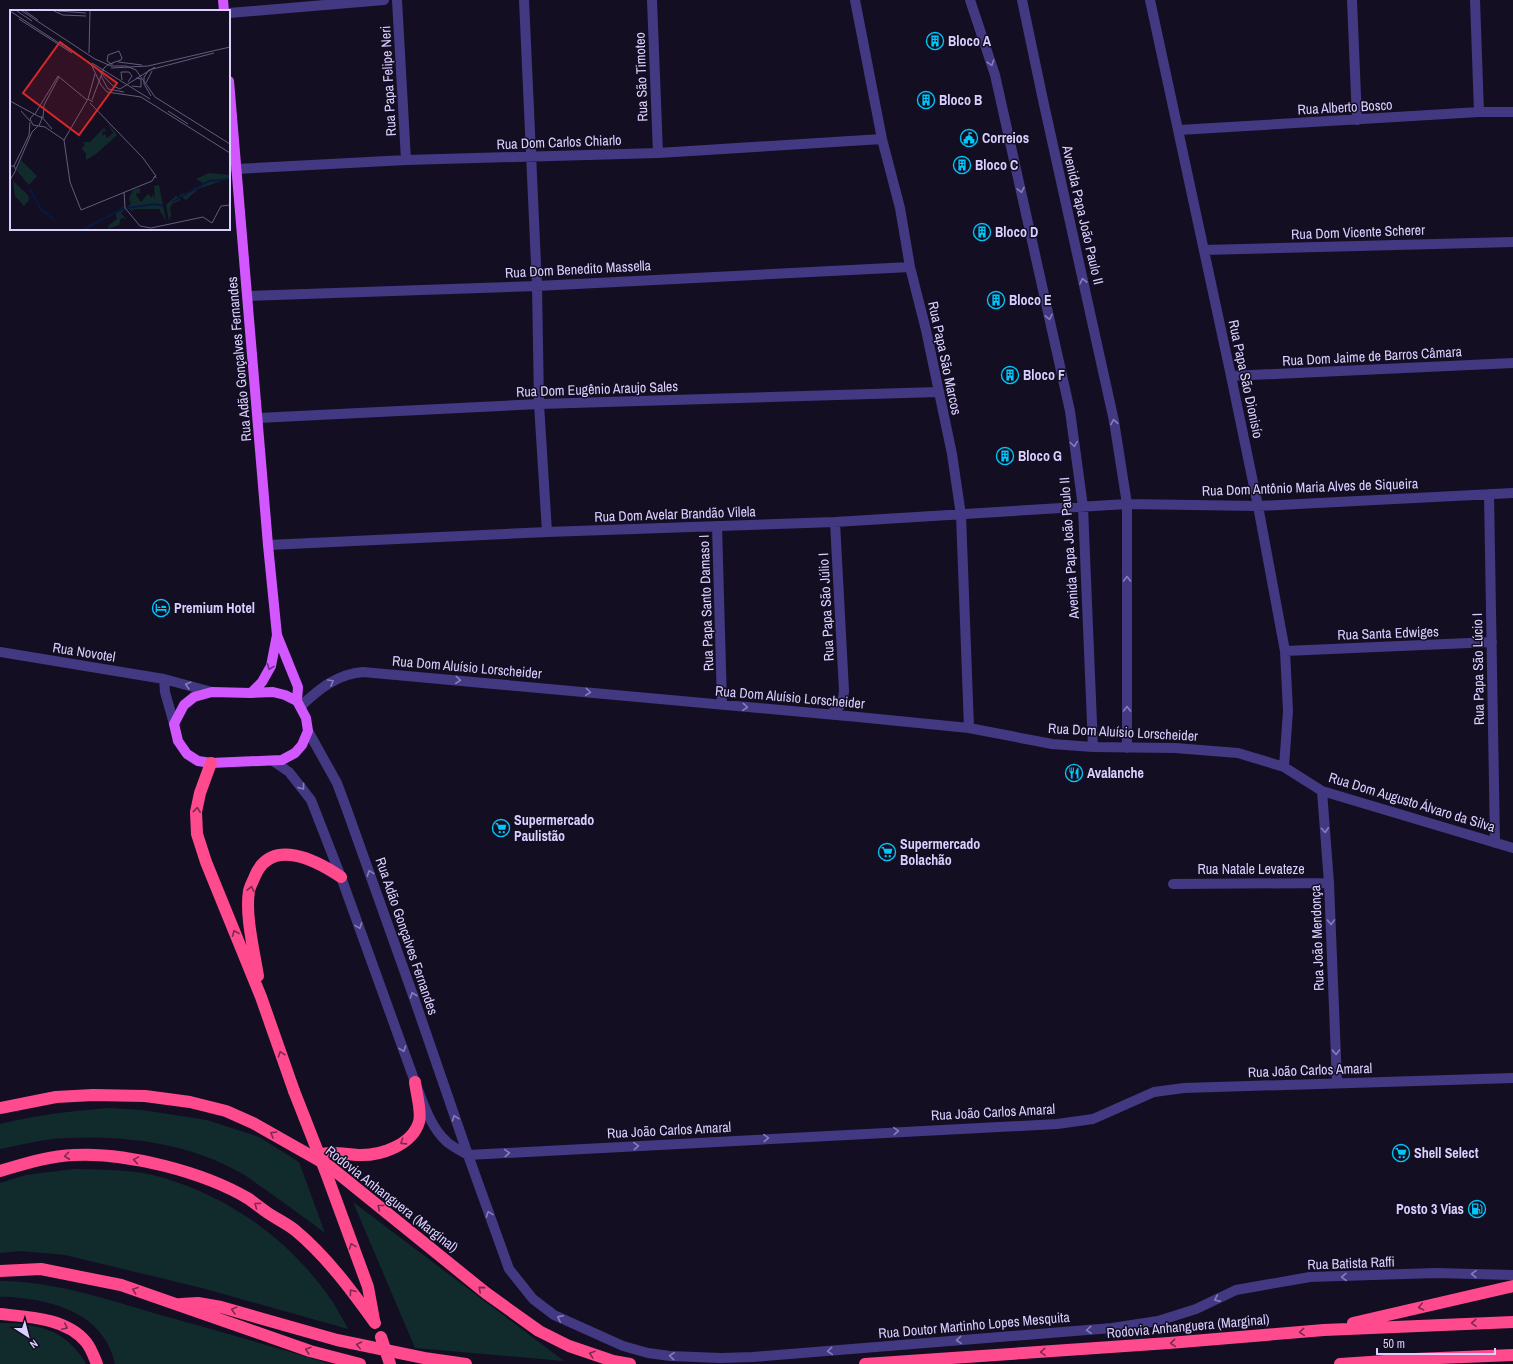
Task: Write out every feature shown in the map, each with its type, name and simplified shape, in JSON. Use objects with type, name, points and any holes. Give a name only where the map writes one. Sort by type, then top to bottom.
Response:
[{"type":"highway","points":[[211,763],[200,793],[196,812],[197,834],[206,862],[261,997],[294,1091],[368,1286],[375,1323],[390,1364]]},
{"type":"highway","points":[[261,997],[249,921],[249,890],[262,864],[273,857],[295,855],[311,859],[341,876]]},
{"type":"highway","points":[[313,1157],[327,1152],[360,1155],[379,1153],[394,1148],[409,1138],[420,1122],[415,1082]]},
{"type":"highway","name":"Rodovia Anhanguera (Marginal)","points":[[0,1108],[56,1097],[93,1095],[145,1096],[190,1102],[226,1111],[253,1123],[329,1166],[486,1293],[539,1331],[568,1346],[613,1361],[630,1364]]},
{"type":"highway","points":[[0,1171],[48,1158],[74,1155],[106,1156],[138,1160],[170,1167],[199,1176],[248,1199],[296,1231],[346,1284],[375,1323]]},
{"type":"highway","points":[[0,1271],[41,1269],[121,1285],[310,1351],[360,1364]]},
{"type":"highway","points":[[1324,1330],[1513,1286]]},
{"type":"highway","points":[[172,1304],[198,1303],[222,1307],[337,1340],[424,1358],[466,1364]]},
{"type":"highway","points":[[0,1314],[31,1317],[58,1323],[74,1331],[86,1342],[97,1364]]},
{"type":"highway","name":"Rodovia Anhanguera (Marginal)","points":[[865,1364],[1169,1343],[1324,1330],[1513,1322]]},
{"type":"highway","points":[[1340,1364],[1415,1359],[1513,1356]]},
{"type":"main road","points":[[223,0],[224,10]]},
{"type":"main road","name":"Rua Adão Gonçalves Fernandes","points":[[230,94],[277,635],[298,687],[299,704]]},
{"type":"main road","name":"Rua Adão Gonçalves Fernandes","points":[[251,693],[266,676],[271,666],[277,635]]},
{"type":"main road","points":[[212,692],[251,693],[273,692],[285,695],[299,704],[306,718],[308,731],[302,745],[295,753],[282,760],[273,762],[211,763],[198,762],[187,754],[178,741],[174,724],[184,705],[194,697],[212,692]]},
{"type":"street","points":[[230,13],[384,0]]},
{"type":"street","name":"Rua Papa Felipe Neri","points":[[397,0],[406,160]]},
{"type":"street","points":[[524,0],[537,286],[539,404],[547,532]]},
{"type":"street","name":"Rua São Timoteo","points":[[652,0],[658,153]]},
{"type":"street","name":"Rua Papa São Marcos","points":[[855,0],[882,139],[900,208],[910,267],[926,330],[952,454],[961,515],[969,728]]},
{"type":"street","name":"Avenida Papa João Paulo II","points":[[970,0],[995,75],[1070,411],[1083,506],[1093,747]]},
{"type":"street","name":"Avenida Papa João Paulo II","points":[[1022,0],[1042,100],[1114,421],[1127,504],[1127,748]]},
{"type":"street","name":"Rua Papa São Dionisío","points":[[1150,0],[1179,130],[1258,506],[1285,651],[1288,711],[1284,767]]},
{"type":"street","points":[[1352,0],[1357,120]]},
{"type":"street","points":[[1475,0],[1479,112]]},
{"type":"street","name":"Rua Alberto Bosco","points":[[1179,130],[1479,112],[1513,112]]},
{"type":"street","name":"Rua Dom Carlos Chiarlo","points":[[236,169],[406,160],[658,153],[882,139]]},
{"type":"street","name":"Rua Dom Vicente Scherer","points":[[1204,250],[1513,242]]},
{"type":"street","name":"Rua Dom Benedito Massella","points":[[247,296],[537,286],[910,267]]},
{"type":"street","name":"Rua Dom Jaime de Barros Câmara","points":[[1231,376],[1513,364]]},
{"type":"street","name":"Rua Dom Eugênio Araujo Sales","points":[[258,418],[539,404],[938,392]]},
{"type":"street","name":"Rua Dom Antônio Maria Alves de Siqueira","points":[[1083,506],[1127,504],[1258,506],[1513,493]]},
{"type":"street","name":"Rua Papa São Lúcio I","points":[[1489,494],[1495,843]]},
{"type":"street","name":"Rua Dom Avelar Brandão Vilela","points":[[268,545],[547,532],[835,522],[1083,506]]},
{"type":"street","name":"Rua Papa São Júlio I","points":[[830,714],[839,708],[843,702],[844,690],[835,522]]},
{"type":"street","name":"Rua Papa Santo Damaso I","points":[[718,526],[722,704]]},
{"type":"street","name":"Rua Santa Edwiges","points":[[1285,651],[1492,642]]},
{"type":"street","name":"Rua Novotel","points":[[0,652],[164,679],[212,692]]},
{"type":"street","name":"Rua Dom Aluísio Lorscheider","points":[[299,704],[335,679],[352,673],[363,672],[969,728],[1052,744],[1093,747],[1175,748],[1238,753],[1284,767]]},
{"type":"street","points":[[164,679],[165,692],[174,724]]},
{"type":"street","name":"Rua Papa São Júlio I","points":[[844,690],[849,705],[858,717]]},
{"type":"street","name":"Rua Adão Gonçalves Fernandes","points":[[308,731],[337,783],[509,1269],[533,1299],[554,1315],[623,1346],[648,1353],[695,1358],[753,1357]]},
{"type":"street","points":[[273,762],[289,772],[311,800],[341,876],[415,1082],[428,1114],[438,1131],[447,1142],[468,1155]]},
{"type":"street","name":"Rua Dom Augusto Álvaro da Silva","points":[[1284,767],[1322,791],[1513,848]]},
{"type":"street","name":"Rua João Mendonça","points":[[1322,791],[1329,883],[1337,1084]]},
{"type":"street","name":"Rua Natale Levateze","points":[[1173,884],[1329,883]]},
{"type":"street","name":"Rua João Carlos Amaral","points":[[468,1155],[1057,1124],[1093,1119],[1154,1092],[1184,1088],[1513,1078]]},
{"type":"street","name":"Rua Batista Raffi","points":[[1196,1309],[1236,1290],[1310,1278],[1436,1273],[1513,1275]]},
{"type":"street","name":"Rua Doutor Martinho Lopes Mesquita","points":[[753,1357],[1112,1328],[1158,1321],[1196,1309]]},
{"type":"green space","points":[[109,1108],[142,1110],[207,1120],[259,1137],[299,1162],[325,1233],[248,1177],[200,1154],[178,1148],[134,1140],[88,1137],[32,1142],[0,1149],[0,1124],[27,1118],[81,1110]]},
{"type":"green space","points":[[74,1169],[119,1170],[153,1175],[189,1187],[237,1210],[279,1241],[298,1259],[316,1279],[332,1301],[348,1329],[202,1288],[65,1255],[21,1251],[0,1253],[0,1183],[26,1175]]},
{"type":"green space","points":[[353,1202],[564,1361],[415,1348]]},
{"type":"green space","points":[[0,1281],[39,1284],[79,1292],[331,1364],[115,1364],[110,1349],[103,1336],[83,1317],[70,1310],[43,1301],[14,1297],[0,1297]]},
{"type":"green space","points":[[0,1323],[22,1324],[42,1328],[61,1336],[77,1351],[86,1364],[0,1364]]},
{"type":"place","name":"Bloco A","points":[[935,41]]},
{"type":"place","name":"Bloco B","points":[[926,100]]},
{"type":"place","name":"Correios","points":[[969,138]]},
{"type":"place","name":"Bloco C","points":[[962,165]]},
{"type":"place","name":"Bloco D","points":[[982,232]]},
{"type":"place","name":"Bloco E","points":[[996,300]]},
{"type":"place","name":"Bloco F","points":[[1010,375]]},
{"type":"place","name":"Bloco G","points":[[1005,456]]},
{"type":"place","name":"Premium Hotel","points":[[161,608]]},
{"type":"place","name":"Avalanche","points":[[1074,773]]},
{"type":"place","name":"Supermercado Paulistão","points":[[501,828]]},
{"type":"place","name":"Supermercado Bolachão","points":[[887,852]]},
{"type":"place","name":"Shell Select","points":[[1401,1153]]},
{"type":"place","name":"Posto 3 Vias","points":[[1477,1209]]}]
